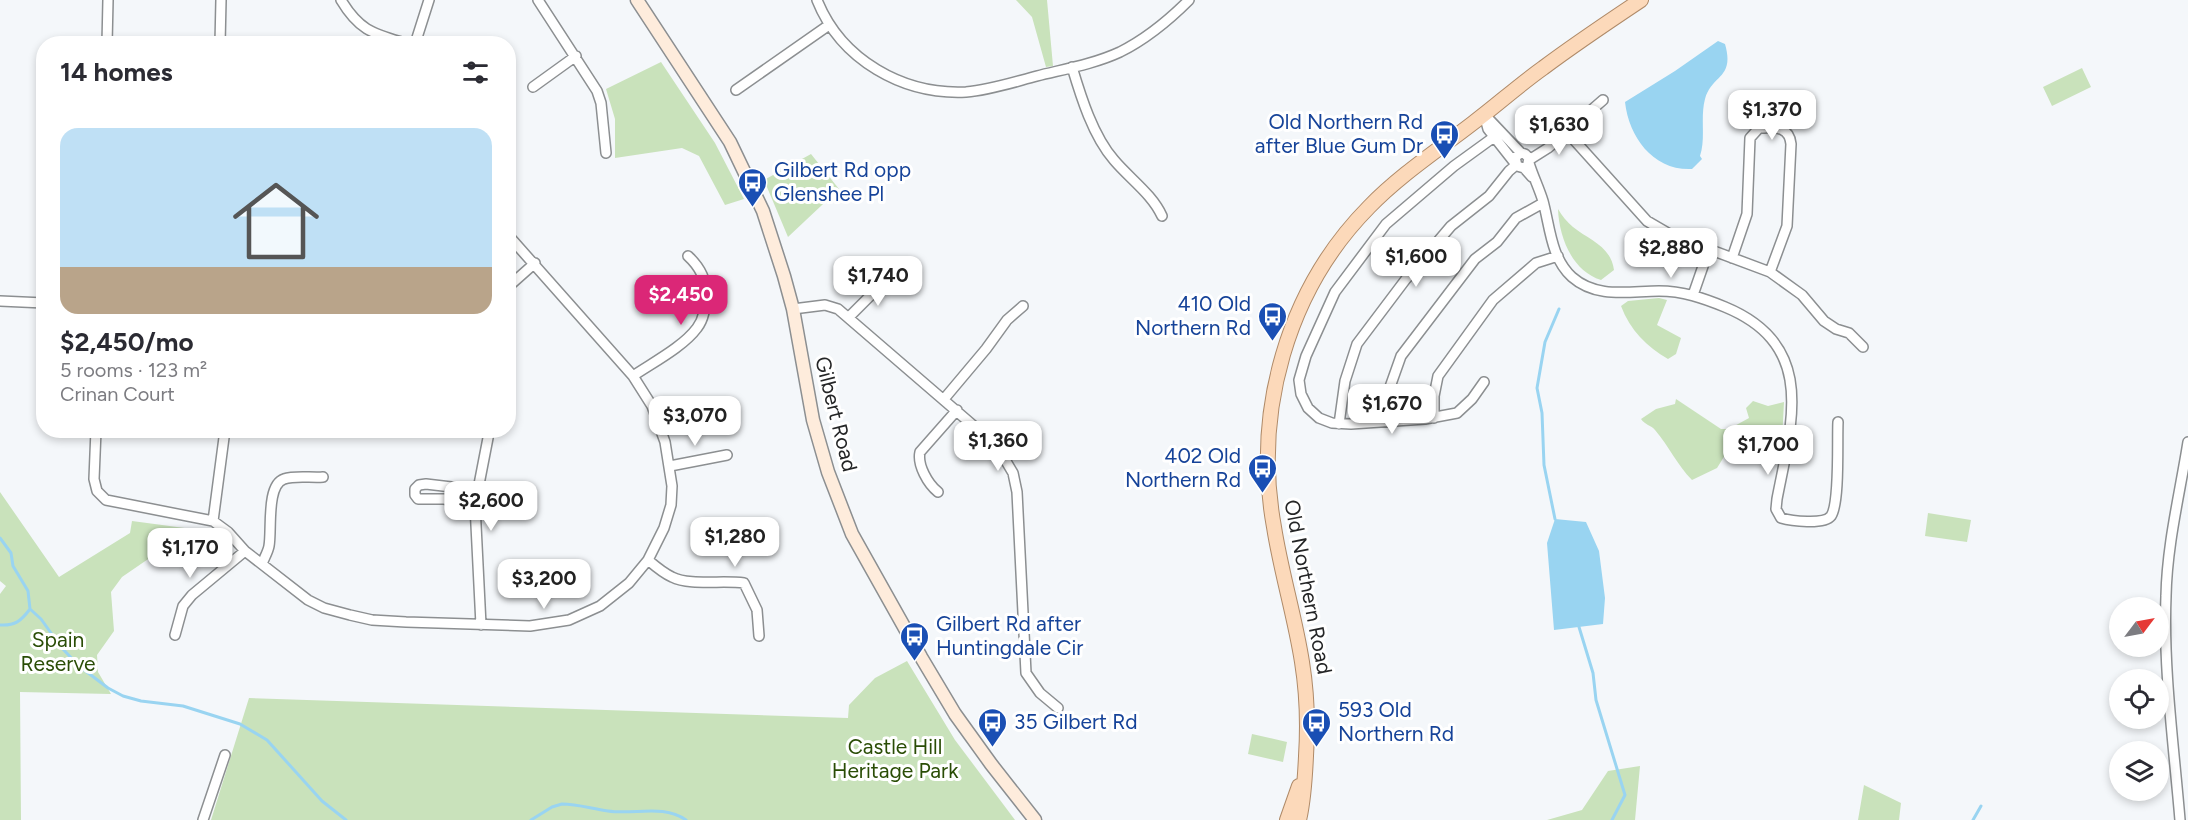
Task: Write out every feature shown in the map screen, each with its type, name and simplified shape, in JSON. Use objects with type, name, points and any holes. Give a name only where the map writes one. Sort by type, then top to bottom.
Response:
[{"type":"main road","name":"Gilbert Road","points":[[637,0],[712,113],[740,160],[763,211],[793,309],[813,420],[828,472],[852,534],[956,714],[991,764],[1035,820]]},
{"type":"main road","name":"Old Northern Road","points":[[1299,820],[1305,791],[1306,696],[1302,663],[1276,538],[1268,479],[1269,425],[1278,373],[1286,343],[1300,308],[1318,271],[1341,238],[1370,205],[1396,182],[1541,69],[1641,0]]},
{"type":"main road","name":"Old Northern Road","points":[[1287,820],[1306,767]]},
{"type":"street","points":[[107,36],[108,0]]},
{"type":"street","points":[[220,36],[221,0]]},
{"type":"street","points":[[341,0],[360,26],[382,36]]},
{"type":"street","points":[[418,36],[429,0]]},
{"type":"street","points":[[538,0],[597,92],[601,103],[606,153]]},
{"type":"street","points":[[817,0],[830,24],[855,54],[880,72],[906,84],[937,91],[967,92],[1096,61],[1138,42],[1190,0]]},
{"type":"street","points":[[736,90],[830,24]]},
{"type":"street","points":[[533,87],[576,56]]},
{"type":"street","points":[[1072,67],[1086,112],[1112,159],[1157,204],[1162,216]]},
{"type":"street","points":[[1339,424],[1345,381],[1357,344],[1400,286],[1451,226],[1489,196],[1509,171],[1548,147],[1603,100]]},
{"type":"street","points":[[1484,114],[1488,129],[1494,137],[1524,160]]},
{"type":"street","points":[[1484,114],[1524,160],[1534,178],[1543,203],[1558,256],[1573,277],[1582,284],[1609,292],[1662,291],[1693,295],[1742,314],[1769,335],[1784,358],[1790,376],[1792,395],[1791,430],[1776,509],[1781,518],[1824,521],[1830,517],[1836,495],[1838,422]]},
{"type":"street","points":[[1732,258],[1747,214],[1750,138],[1759,128],[1781,128],[1786,130],[1791,144],[1788,226],[1770,272]]},
{"type":"street","points":[[1566,131],[1647,221],[1671,235],[1770,272],[1802,295],[1824,321],[1836,329],[1850,333],[1863,347]]},
{"type":"street","points":[[1484,382],[1472,399],[1457,413],[1434,418],[1339,424],[1319,418],[1308,408],[1301,394],[1299,380],[1306,356],[1335,292],[1386,224],[1454,166],[1494,137]]},
{"type":"street","points":[[1390,422],[1390,387],[1401,356],[1475,259],[1500,239],[1516,218],[1543,203]]},
{"type":"street","points":[[96,438],[94,479],[97,491],[106,500],[213,521],[228,532],[245,551],[308,600],[324,608],[372,620],[530,626],[569,620],[600,606],[629,583],[648,560],[664,528],[671,506],[670,466],[660,424],[652,406],[633,376],[516,243]]},
{"type":"street","points":[[1693,295],[1709,249]]},
{"type":"street","points":[[633,376],[686,339],[698,328],[705,313],[706,290],[701,271],[688,256]]},
{"type":"street","points":[[1434,418],[1434,396],[1438,376],[1493,300],[1538,262],[1558,256]]},
{"type":"street","points":[[516,280],[535,263]]},
{"type":"street","points":[[849,317],[888,278]]},
{"type":"street","points":[[0,301],[36,303]]},
{"type":"street","points":[[793,309],[825,305],[838,309],[997,446],[1013,472],[1017,492],[1026,673],[1040,693],[1058,708]]},
{"type":"street","points":[[944,399],[986,350],[1006,320],[1023,306]]},
{"type":"street","points":[[938,492],[927,478],[919,457],[920,452],[957,410]]},
{"type":"street","points":[[213,521],[224,438]]},
{"type":"street","points":[[481,625],[475,505],[488,438]]},
{"type":"street","points":[[2180,820],[2168,666],[2166,596],[2171,545],[2188,442]]},
{"type":"street","points":[[670,466],[727,455]]},
{"type":"street","points":[[262,564],[269,548],[272,497],[276,486],[281,480],[289,477],[323,477]]},
{"type":"street","points":[[475,505],[444,499],[424,501],[415,495],[415,489],[419,485],[426,484],[477,490]]},
{"type":"street","points":[[175,634],[183,606],[192,595],[245,551]]},
{"type":"street","points":[[648,560],[671,577],[691,582],[744,583],[757,610],[759,636]]},
{"type":"street","points":[[203,820],[225,755]]},
{"type":"green space","points":[[1016,0],[1047,0],[1053,66],[1046,67],[1032,17]]},
{"type":"green space","points":[[661,62],[715,143],[744,199],[725,205],[699,156],[682,148],[615,158],[615,119],[606,89]]},
{"type":"green space","points":[[2082,68],[2091,87],[2052,106],[2043,87]]},
{"type":"green space","points":[[811,154],[839,189],[788,237],[764,180]]},
{"type":"green space","points":[[1558,209],[1571,225],[1598,244],[1609,255],[1614,270],[1601,280],[1582,269],[1569,252],[1561,231]]},
{"type":"green space","points":[[1659,298],[1667,300],[1657,325],[1681,338],[1676,354],[1668,359],[1640,337],[1629,323],[1621,306],[1628,301]]},
{"type":"green space","points":[[1676,399],[1721,429],[1729,429],[1749,418],[1746,408],[1753,401],[1768,406],[1784,402],[1782,440],[1777,438],[1776,445],[1737,442],[1730,447],[1717,468],[1692,480],[1655,430],[1641,419],[1656,409],[1675,404]]},
{"type":"green space","name":"Spain Reserve","points":[[0,492],[59,577],[130,533],[132,521],[192,529],[122,577],[111,592],[114,631],[97,655],[98,672],[111,694],[20,692],[21,820],[0,820],[0,594],[6,586],[0,581]]},
{"type":"green space","points":[[1928,513],[1971,520],[1967,542],[1925,536]]},
{"type":"green space","name":"Castle Hill Heritage Park","points":[[907,661],[955,740],[1015,820],[211,820],[249,698],[848,718],[849,705],[875,678]]},
{"type":"green space","points":[[1252,734],[1287,742],[1283,762],[1248,754]]},
{"type":"green space","points":[[1640,766],[1635,820],[1547,820],[1582,810],[1608,771]]},
{"type":"green space","points":[[1864,785],[1901,803],[1899,820],[1858,820]]},
{"type":"water","points":[[1718,41],[1725,44],[1727,64],[1705,99],[1700,156],[1702,159],[1692,169],[1666,164],[1655,158],[1638,140],[1627,115],[1625,102]]},
{"type":"water","points":[[1555,519],[1586,522],[1599,551],[1605,598],[1603,624],[1554,630],[1547,543]]},
{"type":"waterway","points":[[1555,519],[1544,465],[1542,413],[1537,388],[1545,342],[1559,309]]},
{"type":"waterway","points":[[0,538],[11,553],[13,566],[28,591],[30,609],[17,622],[0,625]]},
{"type":"waterway","points":[[30,609],[41,619],[61,647],[79,666],[108,688],[123,696],[141,701],[183,706],[240,724],[267,740],[322,801],[346,820]]},
{"type":"waterway","points":[[1579,627],[1593,673],[1596,700],[1625,795],[1612,820]]},
{"type":"waterway","points":[[531,820],[552,807],[562,804],[618,812],[668,812],[686,820]]},
{"type":"waterway","points":[[1973,820],[1981,806]]},
{"type":"place","name":"Old Northern Rd after Blue Gum Dr","points":[[1444,160]]},
{"type":"place","name":"Gilbert Rd opp Glenshee Pl","points":[[753,208]]},
{"type":"place","name":"410 Old Northern Rd","points":[[1272,342]]},
{"type":"place","name":"402 Old Northern Rd","points":[[1262,494]]},
{"type":"place","name":"Gilbert Rd after Huntingdale Cir","points":[[915,662]]},
{"type":"place","name":"35 Gilbert Rd","points":[[993,748]]},
{"type":"place","name":"593 Old Northern Rd","points":[[1317,748]]}]
